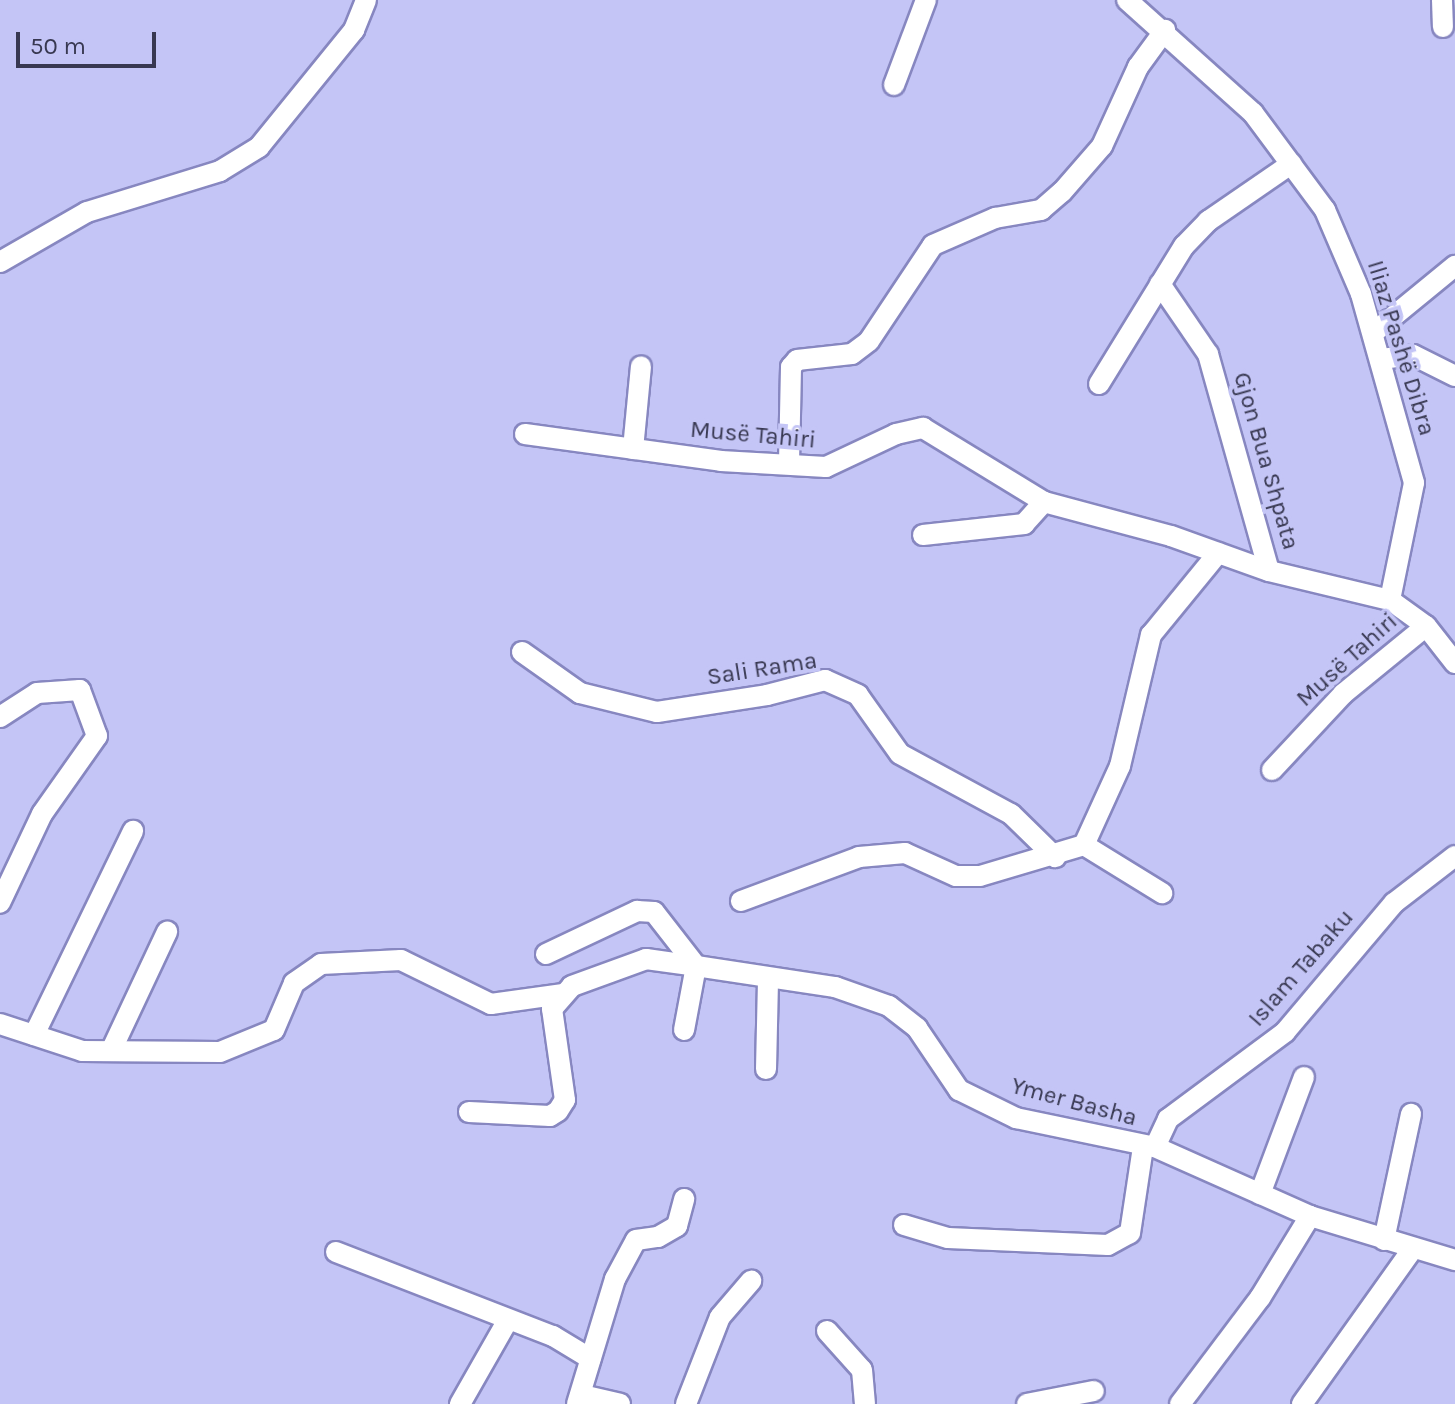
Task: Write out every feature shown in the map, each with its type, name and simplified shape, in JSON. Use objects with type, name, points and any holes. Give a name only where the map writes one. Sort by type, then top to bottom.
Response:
[{"type":"street","points":[[0,262],[87,212],[220,171],[259,147],[354,30],[366,0]]},
{"type":"street","points":[[894,85],[926,0]]},
{"type":"street","name":"Iliaz Pashë Dibra","points":[[1127,0],[1165,30],[1253,113],[1325,210],[1373,333],[1414,483],[1408,534],[1390,600]]},
{"type":"street","points":[[1442,0],[1443,27]]},
{"type":"street","points":[[789,463],[791,367],[797,360],[852,354],[869,341],[933,245],[995,218],[1041,210],[1062,192],[1102,146],[1138,67],[1165,30]]},
{"type":"street","points":[[1099,384],[1160,284],[1208,221],[1291,164]]},
{"type":"street","points":[[1373,333],[1455,266]]},
{"type":"street","name":"Gjon Bua Shpata","points":[[1160,284],[1208,354],[1269,571]]},
{"type":"street","points":[[1381,359],[1413,355],[1455,376]]},
{"type":"street","points":[[633,449],[641,366]]},
{"type":"street","name":"Musë Tahiri","points":[[525,434],[633,449],[826,467],[896,434],[923,428],[1044,502],[1269,571],[1390,600],[1426,626],[1455,663]]},
{"type":"street","points":[[923,535],[1024,524],[1044,502]]},
{"type":"street","points":[[741,901],[859,857],[905,853],[956,876],[980,876],[1055,857],[1084,845],[1120,766],[1151,635],[1218,553]]},
{"type":"street","name":"Musë Tahiri","points":[[1272,770],[1343,694],[1426,626]]},
{"type":"street","name":"Sali Rama","points":[[522,652],[580,693],[657,712],[767,695],[825,680],[858,695],[900,754],[1011,814],[1055,857]]},
{"type":"street","points":[[0,717],[37,693],[80,690],[97,736],[42,814],[0,903]]},
{"type":"street","points":[[34,1035],[133,831]]},
{"type":"street","points":[[1084,845],[1162,893]]},
{"type":"street","name":"Islam Tabaku","points":[[1149,1147],[1168,1119],[1285,1032],[1383,914],[1455,856]]},
{"type":"street","points":[[546,954],[647,911],[654,912],[696,966],[684,1030]]},
{"type":"street","points":[[111,1051],[167,932]]},
{"type":"street","name":"Ymer Basha","points":[[0,1024],[82,1051],[220,1052],[274,1030],[294,983],[321,964],[401,960],[491,1004],[563,994],[572,986],[646,959],[768,981],[835,987],[889,1006],[917,1028],[959,1090],[1016,1118],[1149,1147],[1310,1216],[1412,1250],[1455,1260]]},
{"type":"street","points":[[766,1069],[768,981]]},
{"type":"street","points":[[469,1112],[550,1116],[558,1111],[565,1100],[552,1009],[563,994]]},
{"type":"street","points":[[1260,1194],[1291,1122],[1304,1077]]},
{"type":"street","points":[[1384,1240],[1411,1114]]},
{"type":"street","points":[[904,1225],[961,1239],[1108,1245],[1130,1233],[1149,1147]]},
{"type":"street","points":[[620,1404],[580,1399],[615,1279],[636,1240],[658,1237],[677,1226],[684,1199]]},
{"type":"street","points":[[1180,1404],[1260,1298],[1310,1216]]},
{"type":"street","points":[[1302,1404],[1412,1250]]},
{"type":"street","points":[[336,1252],[553,1336],[591,1359]]},
{"type":"street","points":[[686,1404],[720,1317],[751,1281]]},
{"type":"street","points":[[460,1404],[508,1320]]},
{"type":"street","points":[[827,1331],[862,1370],[865,1404]]},
{"type":"street","points":[[1027,1404],[1094,1391]]}]
